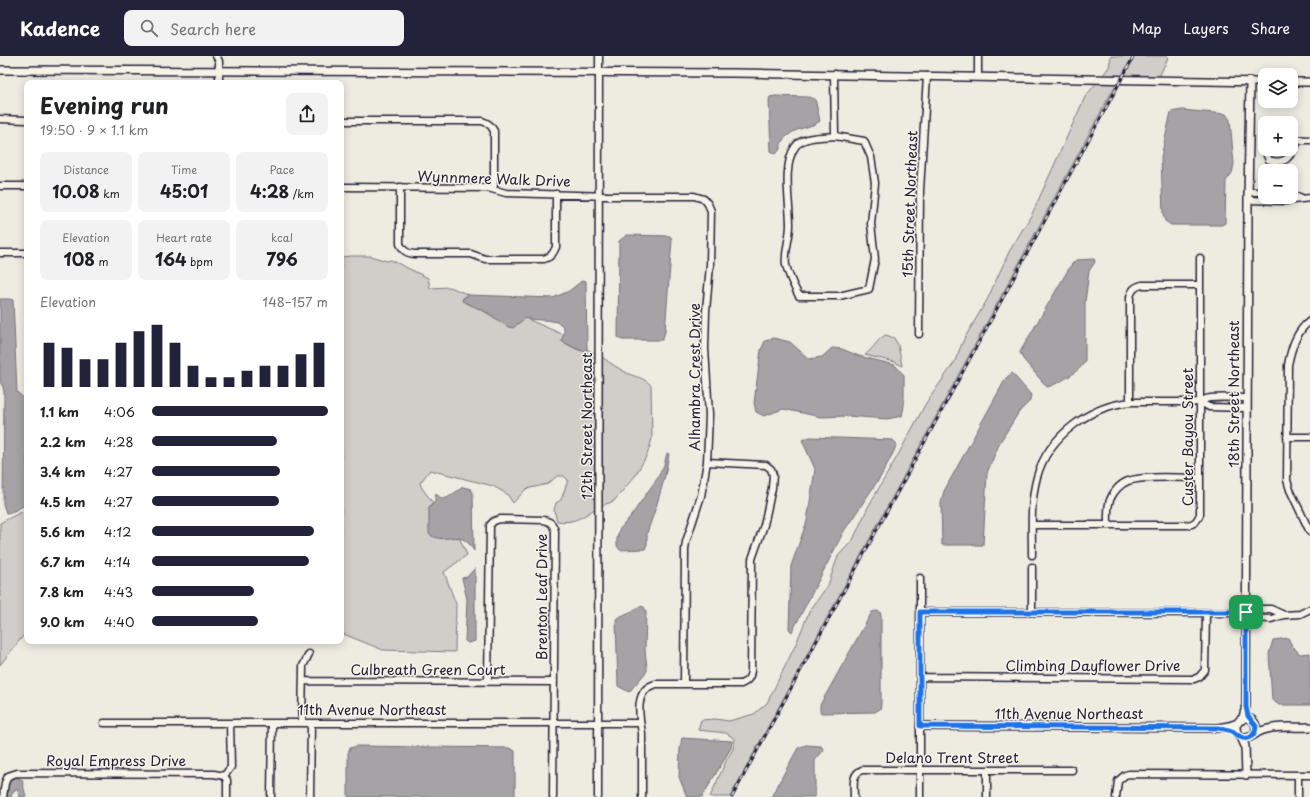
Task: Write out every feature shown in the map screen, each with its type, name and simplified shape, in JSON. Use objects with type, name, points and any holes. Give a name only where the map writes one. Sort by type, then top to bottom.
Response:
[{"type":"street","name":"12th Street Northeast","points":[[598,797],[599,56]]},
{"type":"street","points":[[978,56],[978,76]]},
{"type":"street","points":[[219,58],[219,80]]},
{"type":"street","points":[[0,70],[834,74],[1258,82]]},
{"type":"street","points":[[834,74],[835,136]]},
{"type":"street","name":"15th Street Northeast","points":[[919,334],[920,190],[927,76]]},
{"type":"street","name":"18th Street Northeast","points":[[1240,721],[1246,707],[1248,192],[1250,81]]},
{"type":"street","points":[[1298,82],[1310,82]]},
{"type":"street","points":[[0,119],[24,120]]},
{"type":"street","points":[[344,121],[482,121],[488,123],[492,126],[494,131],[493,189]]},
{"type":"street","points":[[835,136],[864,141],[870,157],[875,183],[871,224],[875,259],[869,290],[839,296],[800,296],[790,280],[786,263],[790,226],[787,185],[792,154],[795,145],[805,140],[815,137],[835,136]]},
{"type":"street","points":[[1299,140],[1310,140]]},
{"type":"street","points":[[1267,156],[1269,160],[1278,163],[1285,160],[1288,156]]},
{"type":"street","points":[[0,186],[24,186]]},
{"type":"street","name":"Wynnmere Walk Drive","points":[[344,187],[493,189],[506,193],[599,195]]},
{"type":"street","points":[[400,187],[400,244],[403,250],[414,254],[471,254],[485,259],[544,259],[550,257],[556,247],[556,194]]},
{"type":"street","points":[[1248,192],[1258,192]]},
{"type":"street","name":"Alhambra Crest Drive","points":[[599,195],[694,196],[704,199],[711,211],[711,245],[705,348],[710,414],[707,462],[701,496],[686,542],[685,550],[684,684]]},
{"type":"street","points":[[1248,200],[1285,201],[1307,198]]},
{"type":"street","points":[[0,253],[24,253]]},
{"type":"street","name":"Custer Bayou Street","points":[[1032,525],[1187,525],[1193,524],[1198,520],[1200,514],[1200,258]]},
{"type":"street","points":[[1130,402],[1130,297],[1132,290],[1136,286],[1142,285],[1200,285]]},
{"type":"street","points":[[1310,321],[1296,337],[1290,352],[1288,365],[1287,437],[1288,486],[1310,532]]},
{"type":"street","points":[[1032,556],[1032,505],[1037,474],[1045,457],[1056,442],[1075,422],[1090,414],[1109,407],[1130,402],[1200,402],[1208,398],[1247,398]]},
{"type":"street","points":[[1200,402],[1209,407],[1247,408]]},
{"type":"street","points":[[1287,437],[1310,437]]},
{"type":"street","points":[[642,797],[642,733],[640,723],[640,698],[642,692],[649,686],[656,684],[741,684],[750,678],[752,559],[764,525],[772,488],[773,475],[771,469],[766,465],[707,462]]},
{"type":"street","points":[[1108,525],[1109,501],[1116,490],[1127,481],[1138,478],[1200,478]]},
{"type":"street","name":"Brenton Leaf Drive","points":[[488,681],[490,525],[494,521],[500,519],[544,520],[550,522],[554,526],[555,531],[553,797]]},
{"type":"street","points":[[1032,567],[1032,612]]},
{"type":"street","points":[[920,578],[920,797]]},
{"type":"street","points":[[1264,609],[1264,618]]},
{"type":"street","points":[[920,612],[1246,613],[1271,609],[1284,615]]},
{"type":"street","points":[[1246,613],[1271,619],[1284,615],[1300,614],[1310,609]]},
{"type":"street","name":"Climbing Dayflower Drive","points":[[920,677],[1194,679],[1199,677],[1205,670],[1206,612]]},
{"type":"street","points":[[302,723],[303,666],[309,654]]},
{"type":"street","name":"Culbreath Green Court","points":[[303,681],[554,682]]},
{"type":"street","name":"18th Street Northeast","points":[[1246,707],[1252,721]]},
{"type":"street","points":[[1246,775],[1245,746],[1236,729],[1240,721],[1252,721],[1274,728]]},
{"type":"street","name":"11th Avenue Northeast","points":[[920,726],[1218,728],[1229,726],[1240,721]]},
{"type":"street","points":[[1246,754],[1256,729],[1252,721]]},
{"type":"street","name":"11th Avenue Northeast","points":[[104,723],[640,723]]},
{"type":"street","points":[[227,797],[227,780],[224,776],[231,767],[230,723]]},
{"type":"street","points":[[271,797],[272,723]]},
{"type":"street","points":[[310,723],[310,797]]},
{"type":"street","points":[[1240,736],[1246,738],[1260,731],[1274,728],[1310,727]]},
{"type":"street","name":"11th Avenue Northeast","points":[[1218,728],[1234,732],[1240,736]]},
{"type":"street","name":"Delano Trent Street","points":[[854,797],[854,780],[859,771],[862,770],[1072,770]]},
{"type":"street","points":[[987,770],[987,797]]},
{"type":"street","name":"Royal Empress Drive","points":[[3,797],[5,783],[8,776],[16,773],[214,774],[224,776]]},
{"type":"street","points":[[1116,797],[1118,781],[1125,775],[1129,774],[1310,775]]},
{"type":"street","points":[[1298,775],[1298,797]]},
{"type":"shaded area","points":[[1111,56],[1168,56],[1159,77],[1102,76],[1109,67]]},
{"type":"shaded area","points":[[1097,82],[1117,82],[730,797],[710,797],[733,749],[735,739],[726,733],[698,730],[701,720],[715,719],[729,721],[754,714],[767,703],[795,646],[809,612],[828,585],[838,556],[853,540],[868,507],[926,403],[954,363],[964,339],[987,300],[1009,252],[1032,214],[1085,97]]},
{"type":"shaded area","points":[[770,97],[808,97],[815,99],[820,121],[814,125],[793,132],[783,140],[776,154],[771,151],[769,100]]},
{"type":"shaded area","points":[[1182,110],[1226,114],[1230,120],[1234,164],[1232,173],[1226,181],[1225,223],[1222,225],[1171,225],[1165,221],[1163,214],[1161,157],[1171,112]]},
{"type":"shaded area","points":[[627,235],[670,236],[672,239],[665,332],[662,340],[622,340],[618,337],[619,241]]},
{"type":"shaded area","points":[[370,256],[387,261],[391,260],[428,278],[430,288],[450,287],[469,295],[463,298],[495,318],[518,323],[525,318],[564,335],[562,341],[578,350],[584,351],[587,349],[596,354],[596,508],[573,521],[557,521],[554,510],[556,503],[561,500],[568,480],[564,476],[557,476],[548,484],[526,489],[513,503],[507,494],[493,486],[430,470],[420,483],[433,503],[429,508],[429,528],[444,538],[459,537],[467,555],[444,572],[456,604],[455,652],[383,650],[344,634],[344,257]]},
{"type":"shaded area","points":[[1094,259],[1095,262],[1089,271],[1085,302],[1085,361],[1079,369],[1069,377],[1047,387],[1023,359],[1020,352],[1071,265],[1076,260]]},
{"type":"shaded area","points":[[583,280],[586,281],[587,349],[584,351],[561,341],[564,332],[563,327],[560,324],[548,320],[525,318],[513,328],[508,327],[488,313],[462,301],[463,298],[469,295],[553,298],[569,291]]},
{"type":"shaded area","points":[[0,299],[9,299],[13,300],[17,392],[24,398],[24,506],[10,513],[6,513],[3,504],[4,392],[0,382]]},
{"type":"shaded area","points":[[886,335],[894,338],[898,345],[902,366],[895,362],[865,355],[881,338]]},
{"type":"shaded area","points":[[774,338],[790,342],[809,359],[822,357],[832,348],[842,349],[859,356],[895,365],[904,375],[904,406],[902,416],[887,419],[847,416],[821,417],[783,409],[764,416],[756,412],[754,403],[761,350],[765,341]]},
{"type":"shaded area","points":[[602,357],[611,364],[629,374],[643,379],[651,385],[652,439],[647,455],[635,476],[614,501],[601,506]]},
{"type":"shaded area","points":[[1012,373],[1031,395],[1030,401],[1019,412],[1000,442],[987,473],[983,545],[942,545],[941,502],[944,491],[1006,378]]},
{"type":"shaded area","points":[[810,437],[893,440],[897,444],[881,476],[844,531],[792,632],[789,629],[791,566],[807,521],[815,469],[802,440]]},
{"type":"shaded area","points":[[667,453],[669,454],[665,476],[647,533],[647,544],[645,549],[620,550],[617,546],[619,530],[631,516],[658,477],[664,465]]},
{"type":"shaded area","points":[[463,487],[471,489],[473,493],[474,551],[463,539],[441,538],[429,534],[429,508],[435,502],[435,494],[441,498],[447,498]]},
{"type":"shaded area","points":[[24,511],[24,635],[0,665],[0,523]]},
{"type":"shaded area","points":[[475,568],[475,641],[468,643],[465,641],[467,599],[462,578],[467,577]]},
{"type":"shaded area","points":[[640,606],[644,607],[646,611],[645,650],[647,671],[629,692],[618,686],[616,620],[617,618]]},
{"type":"shaded area","points":[[872,612],[880,612],[881,616],[880,709],[875,712],[820,712],[820,705]]},
{"type":"shaded area","points":[[1288,638],[1292,646],[1300,654],[1310,653],[1310,705],[1279,705],[1272,700],[1269,654],[1273,640]]},
{"type":"shaded area","points":[[682,738],[732,741],[731,748],[702,797],[687,797],[679,777],[680,748]]},
{"type":"shaded area","points":[[806,745],[821,746],[824,750],[815,760],[815,797],[771,797],[798,748]]},
{"type":"shaded area","points":[[357,746],[509,748],[515,751],[515,797],[348,797],[348,753],[350,748]]},
{"type":"shaded area","points":[[16,777],[22,780],[26,797],[20,797],[17,789],[13,791],[11,797],[6,797],[10,778]]},
{"type":"railway","points":[[732,797],[1134,56]]},
{"type":"route","points":[[920,612],[1246,612],[1246,707],[1250,720],[1256,726],[1255,733],[1250,737],[1243,738],[1229,730],[1218,728],[920,726],[920,612]]}]
